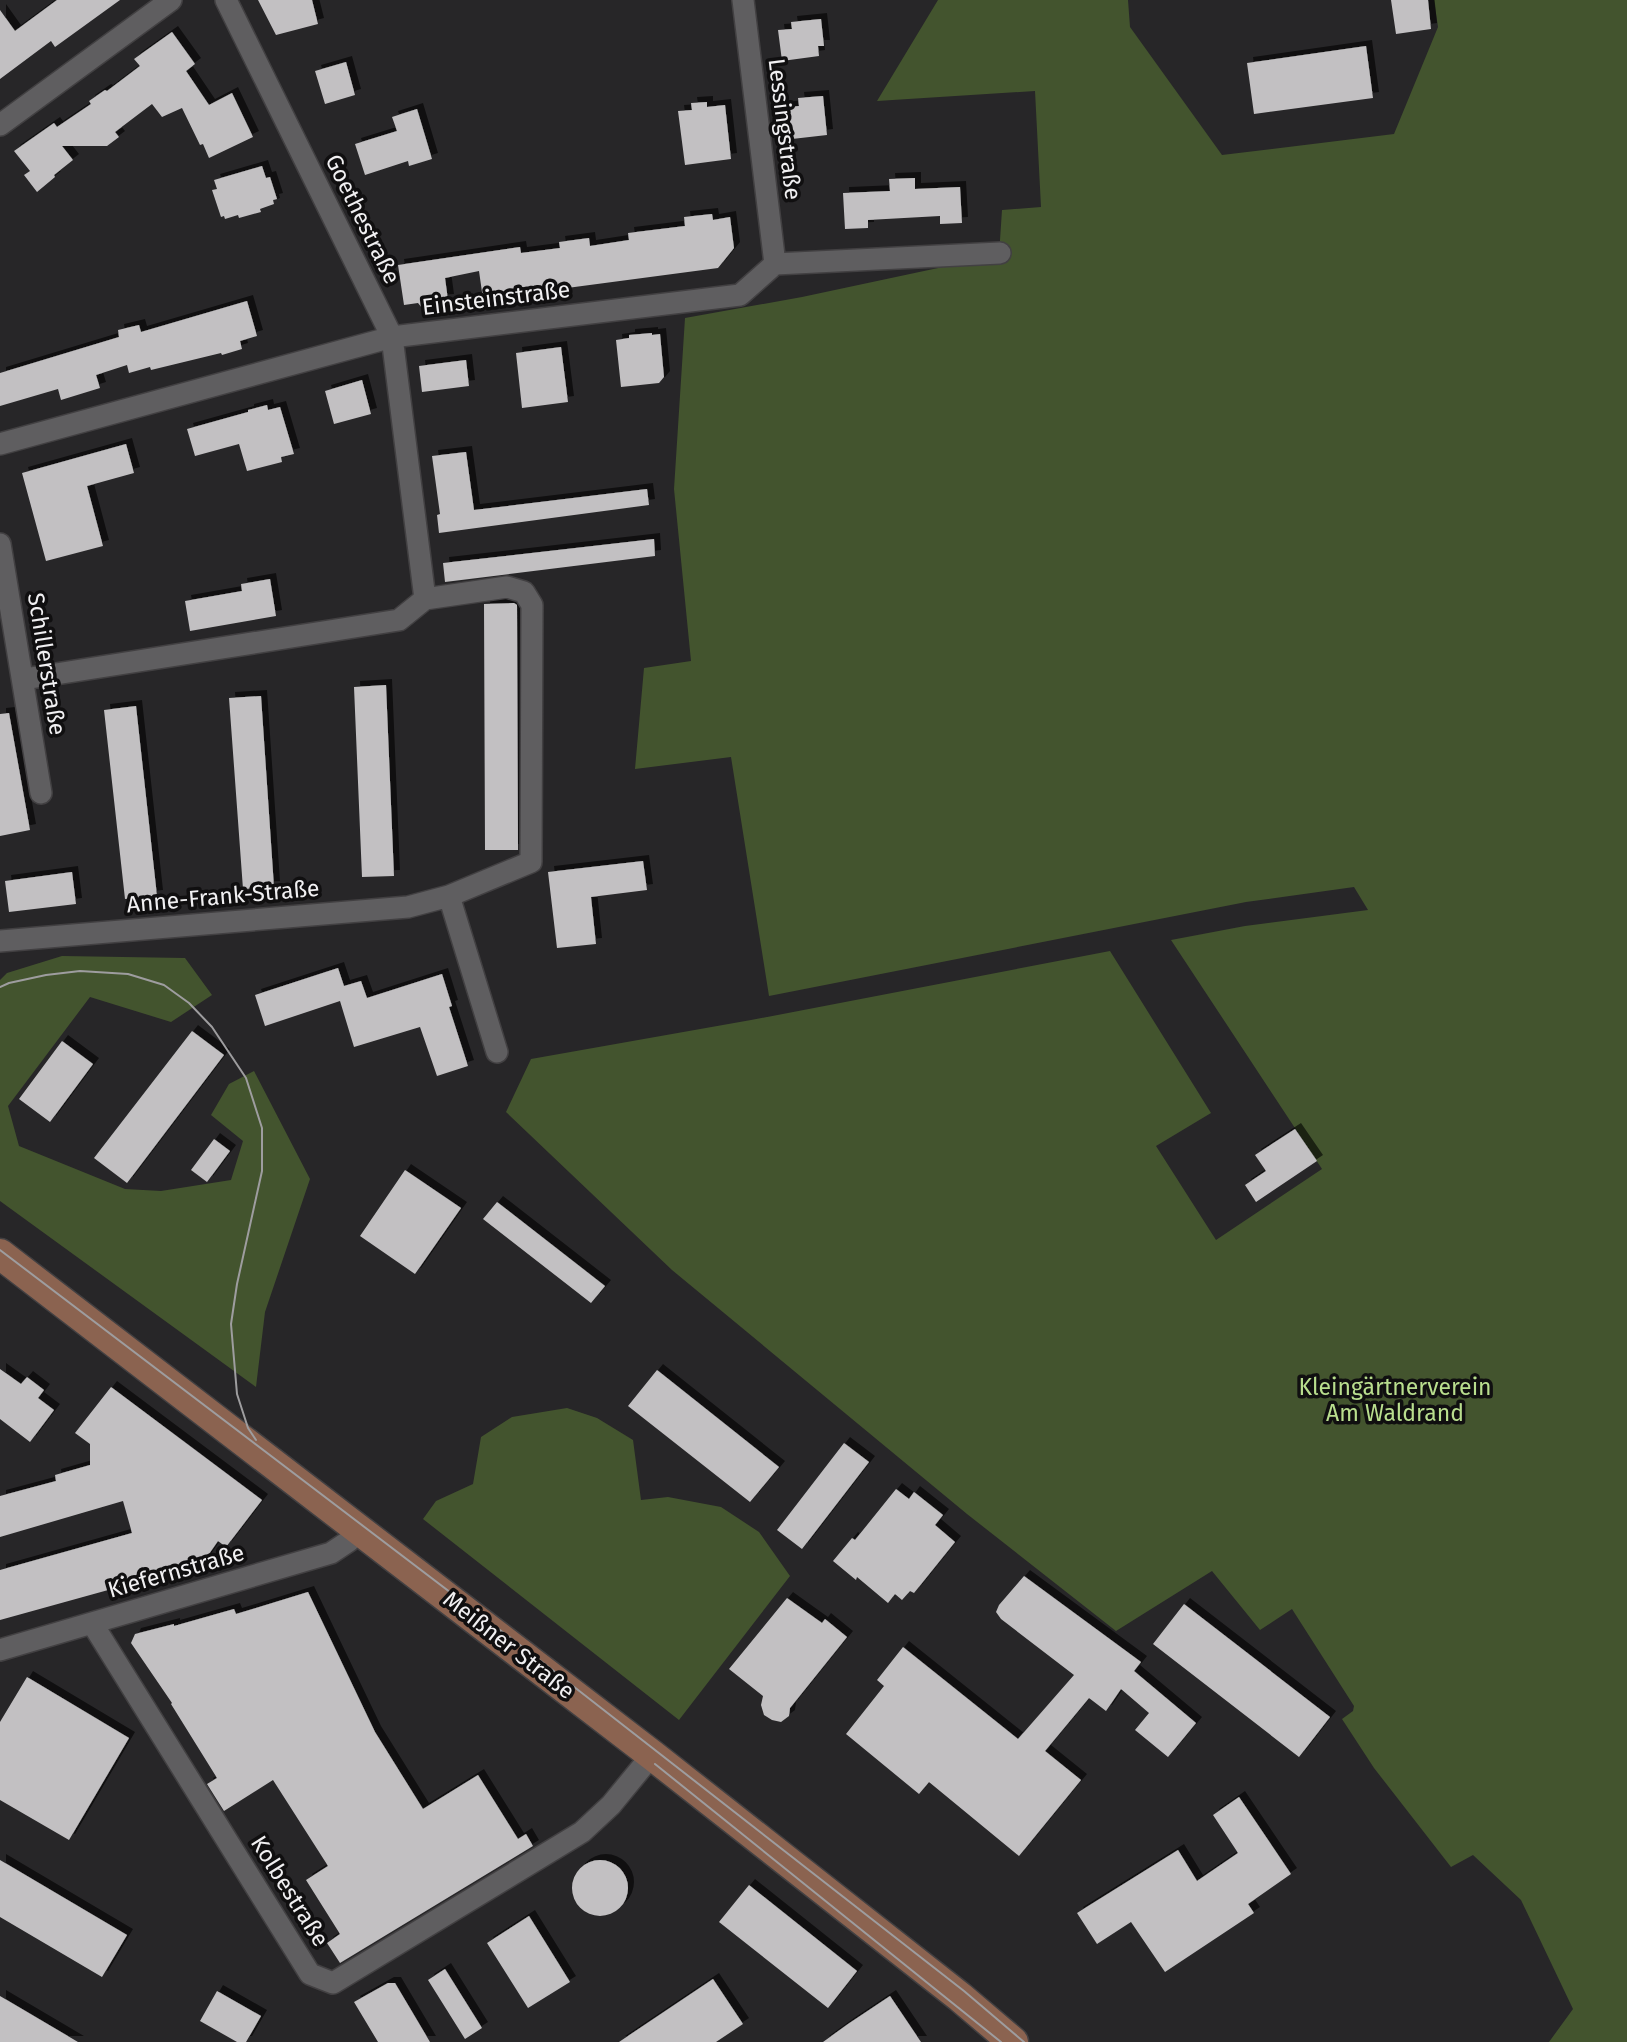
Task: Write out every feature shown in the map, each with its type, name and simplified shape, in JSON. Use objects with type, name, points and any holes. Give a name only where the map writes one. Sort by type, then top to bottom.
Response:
[{"type":"main road","name":"Meißner Straße","points":[[0,1254],[652,1755],[960,1997],[1013,2042]]},
{"type":"street","points":[[0,125],[171,0]]},
{"type":"street","name":"Goethestraße","points":[[226,0],[391,337],[425,599]]},
{"type":"street","name":"Lessingstraße","points":[[743,0],[775,264]]},
{"type":"street","points":[[775,264],[1000,253]]},
{"type":"street","name":"Einsteinstraße","points":[[0,444],[391,337],[740,295],[775,264]]},
{"type":"street","name":"Schillerstraße","points":[[0,544],[41,793]]},
{"type":"street","name":"Anne-Frank-Straße","points":[[0,941],[408,907],[449,896],[531,862],[533,605],[524,592],[507,587],[425,599]]},
{"type":"street","points":[[24,680],[399,620],[425,599]]},
{"type":"street","points":[[449,896],[497,1052]]},
{"type":"street","name":"Kiefernstraße","points":[[0,1650],[331,1553],[349,1541],[359,1529]]},
{"type":"street","name":"Kolbestraße","points":[[92,1623],[310,1973],[333,1983],[582,1832],[611,1805],[652,1755]]},
{"type":"green space","name":"Kleingärtnerverein Am Waldrand","points":[[938,0],[1128,0],[1130,27],[1222,155],[1394,134],[1438,27],[1434,0],[1627,0],[1627,2042],[1549,2042],[1573,2009],[1521,1900],[1473,1855],[1451,1867],[1374,1768],[1342,1719],[1353,1711],[1354,1706],[1292,1609],[1260,1630],[1212,1571],[1116,1631],[967,1514],[672,1270],[506,1112],[531,1059],[1110,951],[1211,1113],[1156,1146],[1216,1240],[1322,1169],[1171,940],[1245,926],[1368,910],[1354,887],[1246,902],[769,996],[731,757],[635,769],[644,668],[691,661],[674,489],[685,318],[802,297],[999,255],[1002,210],[1041,207],[1035,91],[877,101]]},
{"type":"green space","points":[[62,956],[185,958],[212,995],[171,1022],[90,997],[8,1106],[19,1146],[125,1189],[161,1191],[231,1180],[243,1141],[211,1115],[229,1084],[254,1071],[310,1179],[265,1312],[256,1387],[0,1201],[0,980],[7,973]]},
{"type":"green space","points":[[567,1408],[597,1418],[633,1440],[641,1500],[668,1497],[721,1507],[759,1532],[790,1576],[679,1720],[423,1519],[436,1501],[473,1484],[481,1437],[512,1417]]},
{"type":"building","points":[[57,0],[120,0],[55,47],[51,41],[0,79],[0,10],[15,31]]},
{"type":"building","points":[[258,0],[312,0],[318,24],[276,35]]},
{"type":"building","points":[[1391,0],[1428,0],[1431,29],[1396,34]]},
{"type":"building","points":[[821,19],[824,46],[818,46],[819,56],[782,61],[778,30],[792,29],[791,22]]},
{"type":"building","points":[[172,32],[195,64],[186,71],[209,105],[232,93],[253,137],[209,158],[182,108],[162,117],[152,104],[115,132],[119,137],[107,146],[62,146],[73,160],[37,192],[24,175],[30,171],[14,151],[54,123],[57,127],[91,104],[89,101],[140,66],[134,59]]},
{"type":"building","points":[[1366,46],[1373,98],[1254,114],[1247,63]]},
{"type":"building","points":[[346,62],[355,95],[325,104],[315,71]]},
{"type":"building","points":[[823,96],[827,135],[792,139],[788,107],[799,106],[798,98]]},
{"type":"building","points":[[707,102],[707,107],[725,105],[731,159],[685,165],[678,111],[692,110],[691,103]]},
{"type":"building","points":[[417,109],[432,159],[409,166],[408,161],[365,175],[355,144],[397,131],[392,117]]},
{"type":"building","points":[[262,166],[266,178],[270,177],[277,199],[273,200],[274,204],[260,209],[261,212],[239,218],[238,215],[225,219],[224,216],[221,217],[212,190],[217,189],[214,180]]},
{"type":"building","points":[[915,178],[915,189],[960,187],[962,223],[940,224],[940,216],[868,220],[868,228],[845,229],[843,193],[890,191],[889,179]]},
{"type":"building","points":[[712,214],[713,220],[730,217],[734,248],[718,268],[483,299],[479,271],[445,278],[448,300],[433,301],[430,307],[422,308],[418,303],[404,305],[398,265],[520,247],[521,253],[560,248],[559,242],[589,238],[590,246],[629,240],[628,233],[685,226],[684,217]]},
{"type":"building","points":[[247,301],[257,336],[240,341],[242,349],[151,370],[150,367],[129,373],[127,365],[96,375],[100,388],[61,400],[58,389],[0,406],[0,373],[119,337],[118,330],[139,325],[141,332]]},
{"type":"building","points":[[660,334],[664,377],[659,383],[621,387],[616,340],[629,338],[629,335]]},
{"type":"building","points":[[561,347],[568,402],[522,408],[516,353]]},
{"type":"building","points":[[466,360],[469,386],[422,392],[419,366]]},
{"type":"building","points":[[362,380],[371,414],[334,424],[325,391]]},
{"type":"building","points":[[267,405],[268,410],[280,407],[294,454],[281,457],[282,462],[247,471],[239,444],[195,456],[187,429]]},
{"type":"building","points":[[126,444],[134,473],[87,486],[103,546],[46,561],[22,473]]},
{"type":"building","points":[[466,452],[474,510],[647,489],[649,505],[439,533],[437,515],[440,514],[432,456]]},
{"type":"building","points":[[654,539],[655,556],[445,582],[443,563]]},
{"type":"building","points":[[270,579],[276,616],[190,631],[185,601],[242,591],[241,584]]},
{"type":"building","points":[[484,604],[517,605],[518,850],[485,850]]},
{"type":"building","points":[[386,685],[394,876],[362,877],[354,687]]},
{"type":"building","points":[[261,696],[274,887],[243,889],[229,698]]},
{"type":"building","points":[[136,706],[157,896],[125,899],[104,710]]},
{"type":"building","points":[[9,713],[30,830],[0,836],[0,714]]},
{"type":"building","points":[[643,861],[647,890],[591,897],[596,944],[557,948],[548,872]]},
{"type":"building","points":[[72,872],[76,904],[9,912],[5,881]]},
{"type":"building","points":[[338,968],[344,986],[361,981],[367,998],[442,974],[452,1006],[449,1007],[468,1066],[437,1076],[420,1027],[354,1047],[340,1001],[265,1026],[255,995]]},
{"type":"building","points":[[192,1031],[224,1055],[127,1183],[94,1158]]},
{"type":"building","points":[[62,1041],[93,1064],[50,1122],[19,1099]]},
{"type":"building","points":[[1295,1129],[1317,1161],[1256,1202],[1245,1185],[1266,1171],[1255,1155]]},
{"type":"building","points":[[214,1139],[230,1151],[207,1182],[191,1170]]},
{"type":"building","points":[[405,1170],[461,1208],[415,1274],[360,1236]]},
{"type":"building","points":[[497,1202],[605,1286],[591,1303],[483,1219]]},
{"type":"building","points":[[0,1369],[21,1384],[27,1377],[44,1390],[38,1398],[54,1410],[30,1442],[0,1419]]},
{"type":"building","points":[[657,1370],[779,1467],[750,1502],[628,1406]]},
{"type":"building","points":[[111,1387],[262,1500],[226,1547],[218,1541],[202,1564],[0,1620],[0,1570],[132,1533],[123,1501],[0,1537],[0,1496],[56,1481],[55,1475],[90,1465],[90,1444],[75,1433]]},
{"type":"building","points":[[844,1443],[869,1462],[802,1549],[777,1530]]},
{"type":"building","points":[[896,1489],[909,1499],[914,1492],[943,1515],[935,1525],[955,1542],[914,1593],[910,1591],[902,1600],[895,1594],[888,1603],[833,1561],[852,1538],[855,1540]]},
{"type":"building","points":[[1024,1576],[1141,1662],[1134,1671],[1196,1723],[1168,1757],[1135,1730],[1149,1713],[1121,1689],[1106,1711],[1089,1698],[1045,1751],[1081,1780],[1019,1856],[929,1782],[919,1794],[846,1734],[884,1686],[877,1680],[903,1647],[1018,1739],[1074,1675],[1001,1619],[996,1612]]},
{"type":"building","points":[[308,1592],[375,1732],[423,1809],[478,1775],[518,1839],[526,1834],[533,1846],[340,1963],[327,1943],[340,1934],[306,1880],[328,1866],[273,1780],[224,1811],[207,1784],[217,1778],[172,1703],[131,1643],[135,1634],[234,1609],[236,1614]]},
{"type":"building","points":[[787,1598],[822,1623],[825,1619],[847,1637],[790,1708],[789,1716],[781,1722],[764,1715],[761,1705],[763,1696],[729,1669]]},
{"type":"building","points":[[1184,1604],[1330,1717],[1299,1757],[1153,1644]]},
{"type":"building","points":[[27,1677],[129,1738],[69,1840],[0,1800],[0,1722]]},
{"type":"building","points":[[1239,1797],[1291,1874],[1248,1904],[1254,1913],[1165,1972],[1131,1922],[1097,1944],[1077,1913],[1178,1850],[1197,1881],[1238,1853],[1213,1815]]},
{"type":"building","points":[[0,1860],[127,1935],[102,1977],[0,1917]]},
{"type":"building","points":[[600,1860],[611,1862],[620,1868],[626,1877],[626,1899],[620,1908],[611,1914],[600,1916],[589,1914],[580,1908],[574,1899],[572,1888],[574,1877],[580,1868],[589,1862]]},
{"type":"building","points":[[749,1885],[857,1971],[828,2008],[719,1922]]},
{"type":"building","points":[[529,1916],[570,1982],[528,2008],[487,1943]]},
{"type":"building","points":[[445,1969],[482,2028],[465,2039],[428,1980]]},
{"type":"building","points":[[713,1979],[743,2024],[716,2042],[619,2042]]},
{"type":"building","points":[[388,1983],[395,1983],[430,2042],[378,2042],[354,2002]]},
{"type":"building","points":[[217,1991],[261,2016],[246,2042],[237,2042],[200,2021]]},
{"type":"building","points":[[0,1996],[78,2042],[0,2042]]},
{"type":"building","points":[[890,1996],[921,2042],[823,2042],[848,2024]]},
{"type":"tram line","points":[[0,987],[46,975],[80,971],[128,974],[164,985],[189,1003],[212,1027],[246,1078],[262,1128],[262,1171],[231,1324],[237,1394],[248,1428],[256,1440]]},
{"type":"tram line","points":[[0,1250],[546,1665],[964,1991],[1024,2042]]},
{"type":"tram line","points":[[655,1764],[1001,2042]]}]
